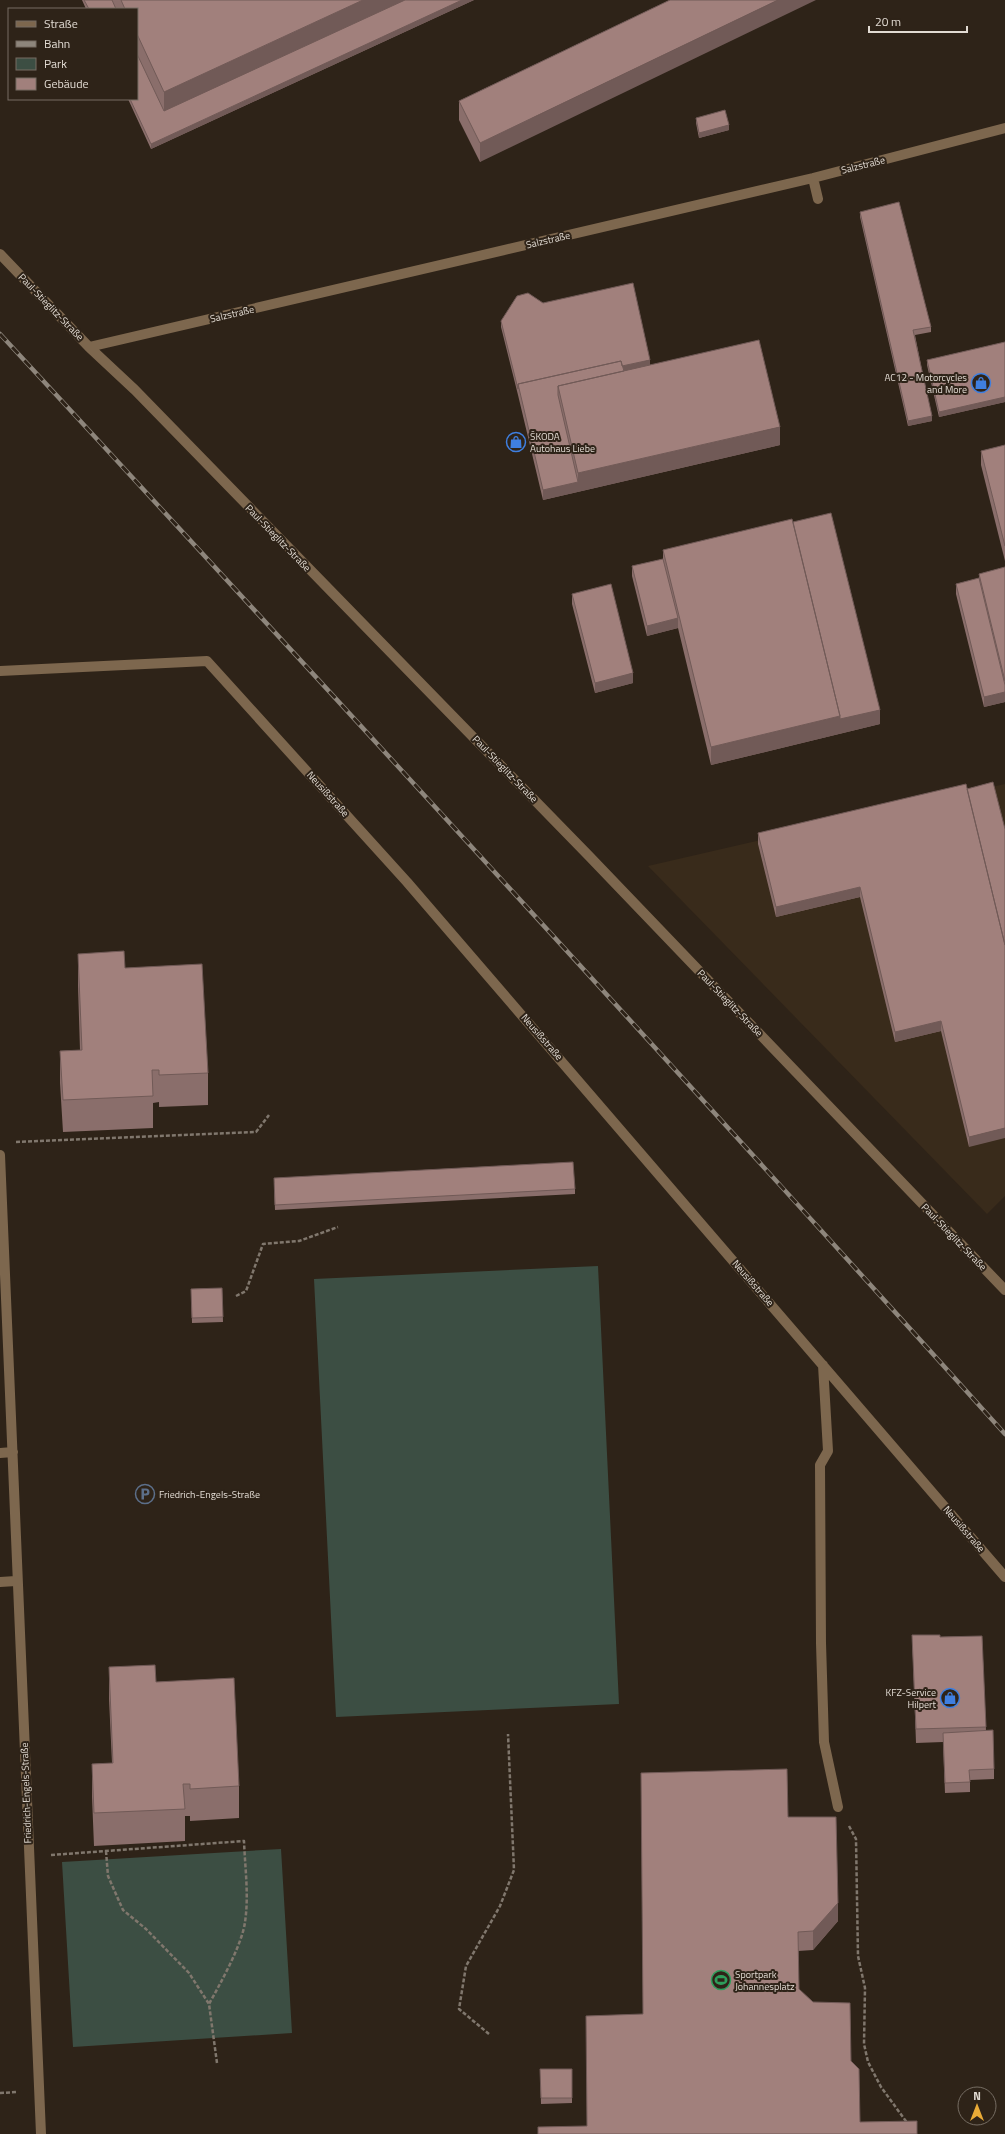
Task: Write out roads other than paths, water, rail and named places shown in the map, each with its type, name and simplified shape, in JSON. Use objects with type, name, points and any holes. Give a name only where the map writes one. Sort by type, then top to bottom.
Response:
[{"type":"street","name":"Salzstraße","points":[[89,347],[813,178],[1005,128]]},
{"type":"street","points":[[813,178],[818,199]]},
{"type":"street","name":"Paul-Stieglitz-Straße","points":[[0,254],[89,347],[134,390],[589,856],[1005,1290]]},
{"type":"street","name":"Neusißstraße","points":[[0,671],[207,661],[416,892],[1005,1577]]},
{"type":"street","name":"Friedrich-Engels-Straße","points":[[0,1155],[13,1452],[16,1581],[41,2134]]},
{"type":"street","points":[[823,1365],[828,1451],[820,1465],[824,1734],[838,1807]]},
{"type":"street","points":[[0,1453],[13,1452]]},
{"type":"street","points":[[0,1582],[16,1581]]},
{"type":"railway","points":[[0,334],[504,882],[1005,1434]]},
{"type":"place","name":"AC12 - Motorcycles and More","points":[[981,383]]},
{"type":"place","name":"ŠKODA Autohaus Liebe","points":[[516,442]]},
{"type":"place","name":"Friedrich-Engels-Straße","points":[[145,1494]]},
{"type":"place","name":"KFZ-Service Hilpert","points":[[950,1698]]},
{"type":"place","name":"Sportpark Johannesplatz","points":[[721,1980]]}]
